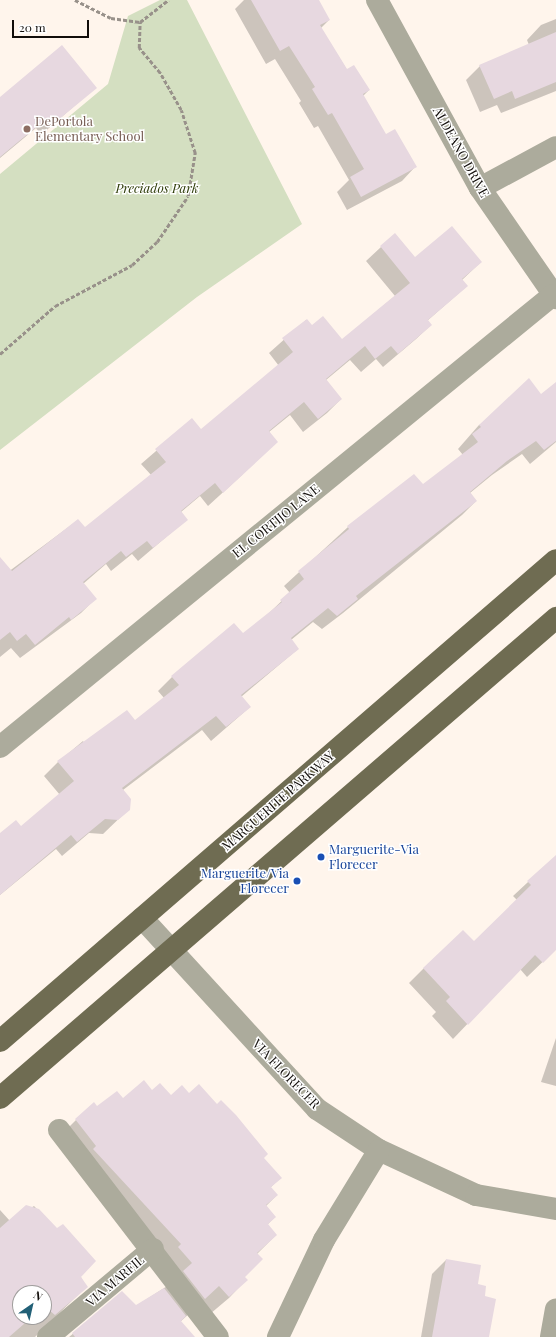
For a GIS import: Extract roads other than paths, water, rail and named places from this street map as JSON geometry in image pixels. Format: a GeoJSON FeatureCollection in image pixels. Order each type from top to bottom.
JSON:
{"type":"FeatureCollection","features":[{"type":"Feature","properties":{"kind":"main road","name":"MARGUERITE PARKWAY"},"geometry":{"type":"LineString","coordinates":[[0,1041],[556,560]]}},
{"type":"Feature","properties":{"kind":"main road"},"geometry":{"type":"LineString","coordinates":[[0,1098],[556,618]]}},
{"type":"Feature","properties":{"kind":"street","name":"ALDEANO DRIVE"},"geometry":{"type":"LineString","coordinates":[[377,0],[480,188],[554,296]]}},
{"type":"Feature","properties":{"kind":"street"},"geometry":{"type":"LineString","coordinates":[[480,188],[556,147]]}},
{"type":"Feature","properties":{"kind":"street","name":"EL CORTIJO LANE"},"geometry":{"type":"LineString","coordinates":[[0,747],[554,296]]}},
{"type":"Feature","properties":{"kind":"street","name":"VIA FLORECER"},"geometry":{"type":"LineString","coordinates":[[142,918],[317,1109],[379,1150],[476,1195],[556,1209]]}},
{"type":"Feature","properties":{"kind":"street"},"geometry":{"type":"LineString","coordinates":[[59,1130],[153,1250]]}},
{"type":"Feature","properties":{"kind":"street"},"geometry":{"type":"LineString","coordinates":[[278,1337],[324,1240],[379,1150]]}},
{"type":"Feature","properties":{"kind":"street","name":"VIA MARFIL"},"geometry":{"type":"LineString","coordinates":[[48,1337],[153,1250],[218,1337]]}},
{"type":"Feature","properties":{"kind":"street"},"geometry":{"type":"LineString","coordinates":[[551,1337],[556,1309]]}},
{"type":"Feature","properties":{"kind":"place","name":"DePortola Elementary School"},"geometry":{"type":"Point","coordinates":[27,129]}},
{"type":"Feature","properties":{"kind":"place","name":"Marguerite-Via Florecer"},"geometry":{"type":"Point","coordinates":[321,857]}},
{"type":"Feature","properties":{"kind":"place","name":"Marguerite/Via Florecer"},"geometry":{"type":"Point","coordinates":[297,881]}},
{"type":"Feature","properties":{"kind":"park label","name":"Preciados Park"},"geometry":{"type":"Point","coordinates":[157,188]}}]}
